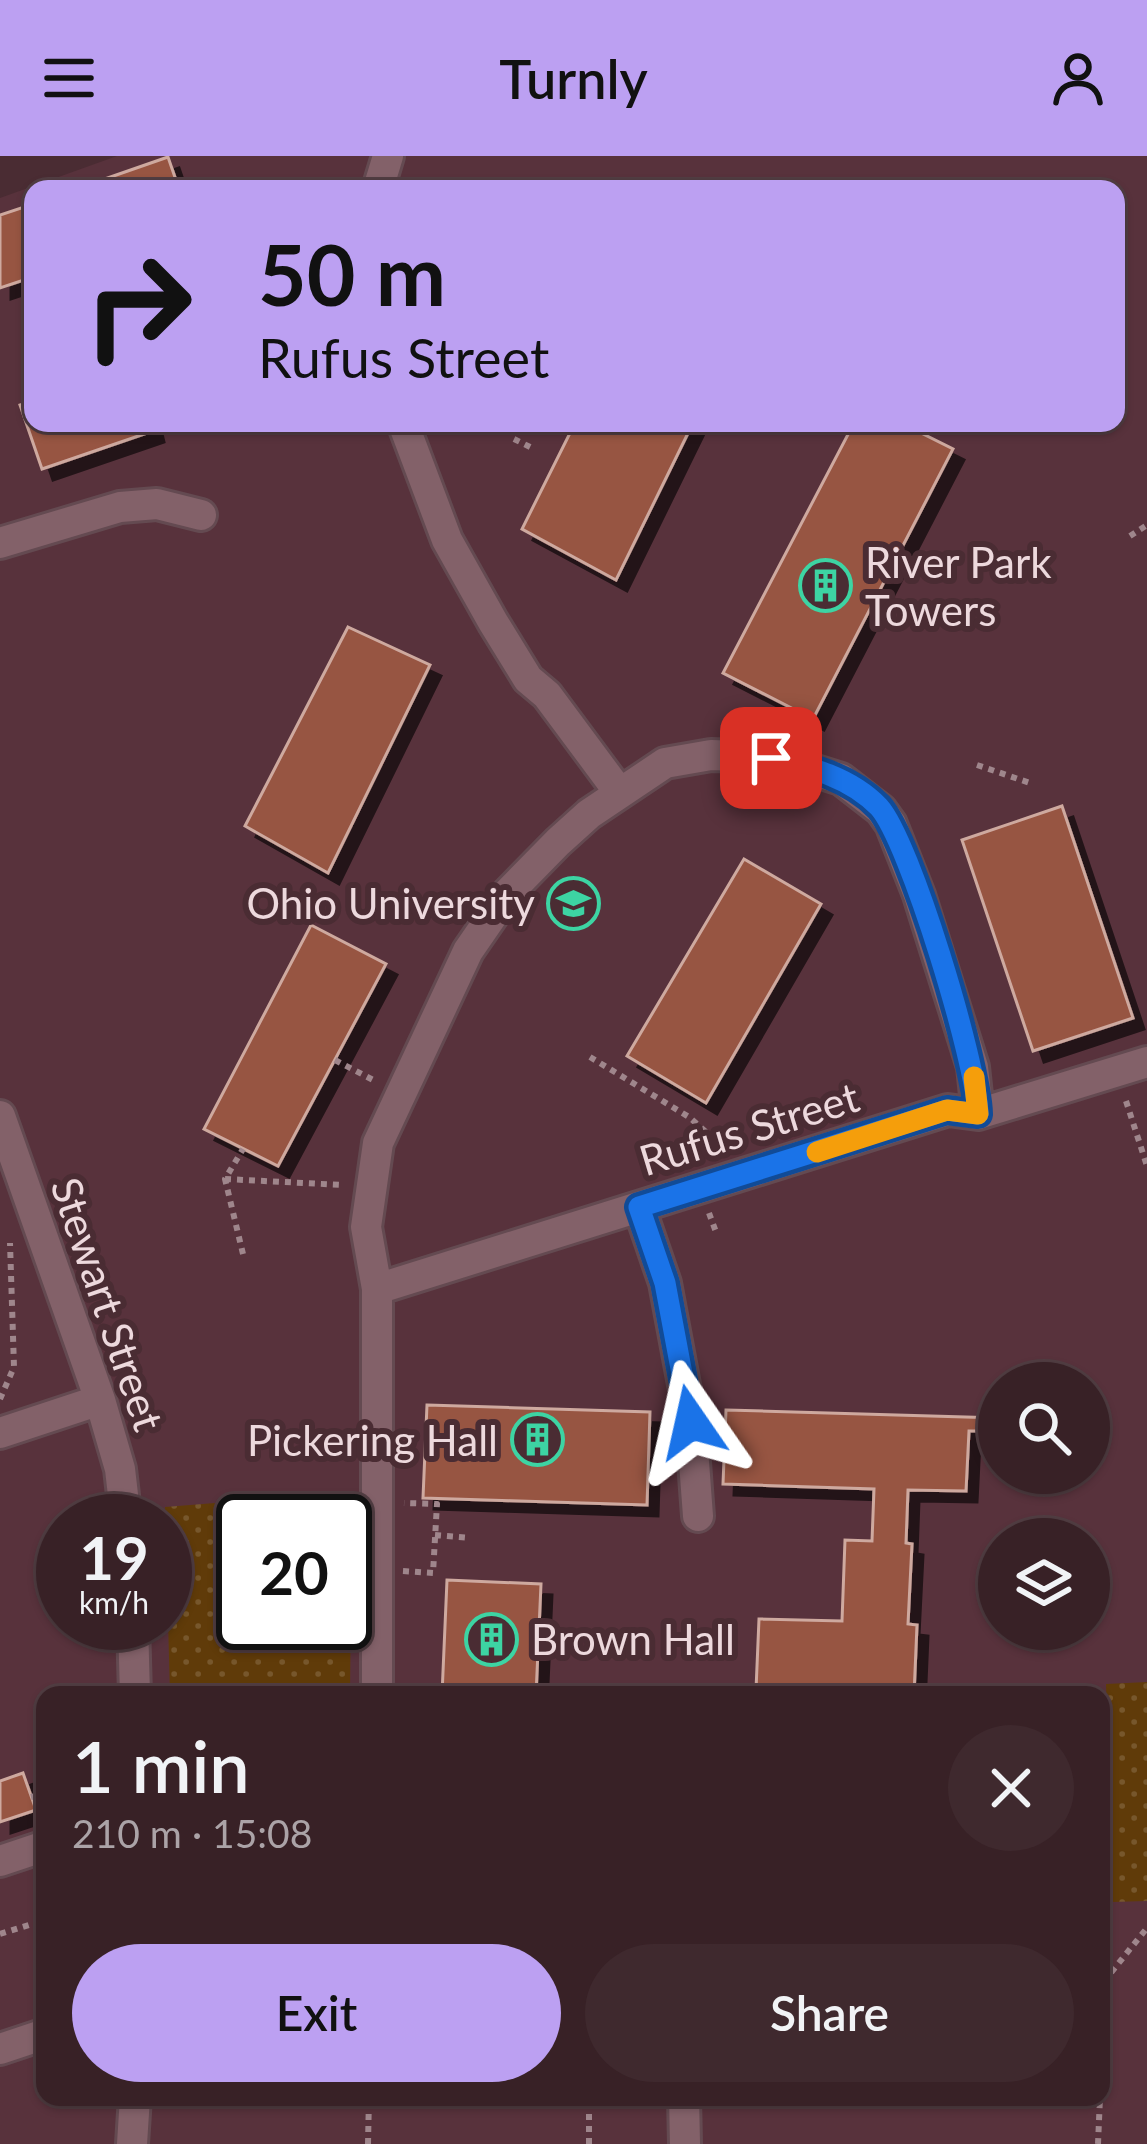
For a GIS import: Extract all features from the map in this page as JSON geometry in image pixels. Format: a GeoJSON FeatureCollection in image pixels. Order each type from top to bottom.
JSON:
{"type":"FeatureCollection","features":[{"type":"Feature","properties":{"kind":"street"},"geometry":{"type":"LineString","coordinates":[[406,432],[447,540],[493,622],[528,679],[547,695],[619,792]]}},
{"type":"Feature","properties":{"kind":"street"},"geometry":{"type":"LineString","coordinates":[[0,543],[120,507],[157,504],[201,515]]}},
{"type":"Feature","properties":{"kind":"street"},"geometry":{"type":"LineString","coordinates":[[376,1686],[377,1288],[366,1227],[374,1159],[383,1126],[448,988],[492,912],[558,842],[619,792],[664,763],[711,754],[771,758],[841,779],[868,797],[891,824],[907,860],[973,1067],[978,1114]]}},
{"type":"Feature","properties":{"kind":"street","name":"Rufus Street"},"geometry":{"type":"LineString","coordinates":[[377,1288],[947,1110],[978,1114],[1147,1062]]}},
{"type":"Feature","properties":{"kind":"street","name":"Stewart Street"},"geometry":{"type":"LineString","coordinates":[[0,1116],[100,1400],[123,1494]]}},
{"type":"Feature","properties":{"kind":"street"},"geometry":{"type":"LineString","coordinates":[[639,1207],[665,1283],[691,1422],[698,1516]]}},
{"type":"Feature","properties":{"kind":"street"},"geometry":{"type":"LineString","coordinates":[[0,1433],[100,1400]]}},
{"type":"Feature","properties":{"kind":"street"},"geometry":{"type":"LineString","coordinates":[[134,1650],[135,1686]]}},
{"type":"Feature","properties":{"kind":"street"},"geometry":{"type":"LineString","coordinates":[[0,1861],[36,1849]]}},
{"type":"Feature","properties":{"kind":"street"},"geometry":{"type":"LineString","coordinates":[[0,2049],[36,2037]]}},
{"type":"Feature","properties":{"kind":"street"},"geometry":{"type":"LineString","coordinates":[[132,2144],[134,2106]]}},
{"type":"Feature","properties":{"kind":"street"},"geometry":{"type":"LineString","coordinates":[[684,2106],[685,2144]]}},
{"type":"Feature","properties":{"kind":"path"},"geometry":{"type":"LineString","coordinates":[[514,439],[532,448]]}},
{"type":"Feature","properties":{"kind":"path"},"geometry":{"type":"LineString","coordinates":[[1130,536],[1147,525]]}},
{"type":"Feature","properties":{"kind":"path"},"geometry":{"type":"LineString","coordinates":[[977,765],[1033,784]]}},
{"type":"Feature","properties":{"kind":"path"},"geometry":{"type":"LineString","coordinates":[[590,1057],[689,1117],[722,1144],[728,1156]]}},
{"type":"Feature","properties":{"kind":"path"},"geometry":{"type":"LineString","coordinates":[[335,1060],[378,1083]]}},
{"type":"Feature","properties":{"kind":"path"},"geometry":{"type":"LineString","coordinates":[[1124,1094],[1147,1166]]}},
{"type":"Feature","properties":{"kind":"path"},"geometry":{"type":"LineString","coordinates":[[243,1149],[225,1179],[243,1254]]}},
{"type":"Feature","properties":{"kind":"path"},"geometry":{"type":"LineString","coordinates":[[225,1179],[346,1186]]}},
{"type":"Feature","properties":{"kind":"path"},"geometry":{"type":"LineString","coordinates":[[708,1209],[716,1232]]}},
{"type":"Feature","properties":{"kind":"path"},"geometry":{"type":"LineString","coordinates":[[0,1400],[14,1367],[9,1236]]}},
{"type":"Feature","properties":{"kind":"path"},"geometry":{"type":"LineString","coordinates":[[400,1570],[433,1574],[436,1504],[401,1503]]}},
{"type":"Feature","properties":{"kind":"path"},"geometry":{"type":"LineString","coordinates":[[435,1534],[470,1538]]}},
{"type":"Feature","properties":{"kind":"path"},"geometry":{"type":"LineString","coordinates":[[31,1797],[36,1796]]}},
{"type":"Feature","properties":{"kind":"path"},"geometry":{"type":"LineString","coordinates":[[0,1934],[36,1923]]}},
{"type":"Feature","properties":{"kind":"path"},"geometry":{"type":"LineString","coordinates":[[1110,1974],[1147,1928]]}},
{"type":"Feature","properties":{"kind":"path"},"geometry":{"type":"LineString","coordinates":[[368,2144],[369,2106]]}},
{"type":"Feature","properties":{"kind":"path"},"geometry":{"type":"LineString","coordinates":[[590,2106],[590,2144]]}},
{"type":"Feature","properties":{"kind":"path"},"geometry":{"type":"LineString","coordinates":[[1098,2144],[1100,2106]]}},
{"type":"Feature","properties":{"kind":"shaded area","name":"Ohio University"},"geometry":{"type":"Polygon","coordinates":[[[117,156],[1147,156],[1147,2144],[0,2144],[0,198],[24,189],[24,432],[1125,432],[1125,180],[50,180],[117,156]]]}},
{"type":"Feature","properties":{"kind":"shaded area"},"geometry":{"type":"Polygon","coordinates":[[[216,1503],[216,1650],[350,1650],[350,1686],[170,1686],[169,1650],[192,1650],[192,1505],[216,1503]]]}},
{"type":"Feature","properties":{"kind":"shaded area"},"geometry":{"type":"Polygon","coordinates":[[[1147,1682],[1147,1901],[1112,1902],[1110,1686],[1106,1684],[1147,1682]]]}},
{"type":"Feature","properties":{"kind":"building"},"geometry":{"type":"Polygon","coordinates":[[[168,157],[176,180],[102,180],[168,157]]]}},
{"type":"Feature","properties":{"kind":"building"},"geometry":{"type":"Polygon","coordinates":[[[24,207],[24,280],[0,288],[0,215],[24,207]]]}},
{"type":"Feature","properties":{"kind":"building"},"geometry":{"type":"Polygon","coordinates":[[[29,432],[150,432],[42,469],[29,432]]]}},
{"type":"Feature","properties":{"kind":"building"},"geometry":{"type":"Polygon","coordinates":[[[570,432],[689,432],[616,580],[522,529],[570,432]]]}},
{"type":"Feature","properties":{"kind":"building","name":"River Park Towers"},"geometry":{"type":"Polygon","coordinates":[[[849,432],[919,432],[953,449],[813,719],[723,673],[849,432]]]}},
{"type":"Feature","properties":{"kind":"building"},"geometry":{"type":"Polygon","coordinates":[[[348,627],[430,665],[328,873],[245,826],[348,627]]]}},
{"type":"Feature","properties":{"kind":"building"},"geometry":{"type":"Polygon","coordinates":[[[1062,806],[1133,1018],[1033,1051],[962,840],[1062,806]]]}},
{"type":"Feature","properties":{"kind":"building"},"geometry":{"type":"Polygon","coordinates":[[[744,859],[821,904],[706,1103],[627,1056],[744,859]]]}},
{"type":"Feature","properties":{"kind":"building"},"geometry":{"type":"Polygon","coordinates":[[[311,925],[386,964],[278,1166],[204,1129],[311,925]]]}},
{"type":"Feature","properties":{"kind":"building","name":"Pickering Hall"},"geometry":{"type":"Polygon","coordinates":[[[427,1405],[650,1412],[647,1505],[423,1498],[427,1405]]]}},
{"type":"Feature","properties":{"kind":"building"},"geometry":{"type":"Polygon","coordinates":[[[726,1410],[978,1417],[978,1431],[969,1431],[966,1491],[908,1490],[906,1543],[912,1544],[908,1624],[917,1625],[914,1686],[756,1686],[759,1619],[842,1621],[845,1540],[872,1541],[874,1489],[723,1484],[726,1410]]]}},
{"type":"Feature","properties":{"kind":"building","name":"Brown Hall"},"geometry":{"type":"Polygon","coordinates":[[[447,1580],[541,1584],[536,1686],[442,1686],[447,1580]]]}},
{"type":"Feature","properties":{"kind":"building"},"geometry":{"type":"Polygon","coordinates":[[[23,1773],[36,1810],[0,1822],[0,1781],[23,1773]]]}},
{"type":"Feature","properties":{"kind":"slow traffic"},"geometry":{"type":"LineString","coordinates":[[817,1152],[947,1110],[978,1114],[974,1077]]}},
{"type":"Feature","properties":{"kind":"place","name":"River Park Towers"},"geometry":{"type":"Point","coordinates":[826,586]}},
{"type":"Feature","properties":{"kind":"place","name":"Ohio University"},"geometry":{"type":"Point","coordinates":[574,903]}},
{"type":"Feature","properties":{"kind":"place","name":"Pickering Hall"},"geometry":{"type":"Point","coordinates":[537,1440]}},
{"type":"Feature","properties":{"kind":"place","name":"Brown Hall"},"geometry":{"type":"Point","coordinates":[492,1639]}},
{"type":"Feature","properties":{"kind":"route"},"geometry":{"type":"LineString","coordinates":[[691,1422],[665,1283],[639,1207],[947,1110],[978,1114],[973,1067],[919,895],[891,824],[868,797],[841,779],[771,758]]}}]}
